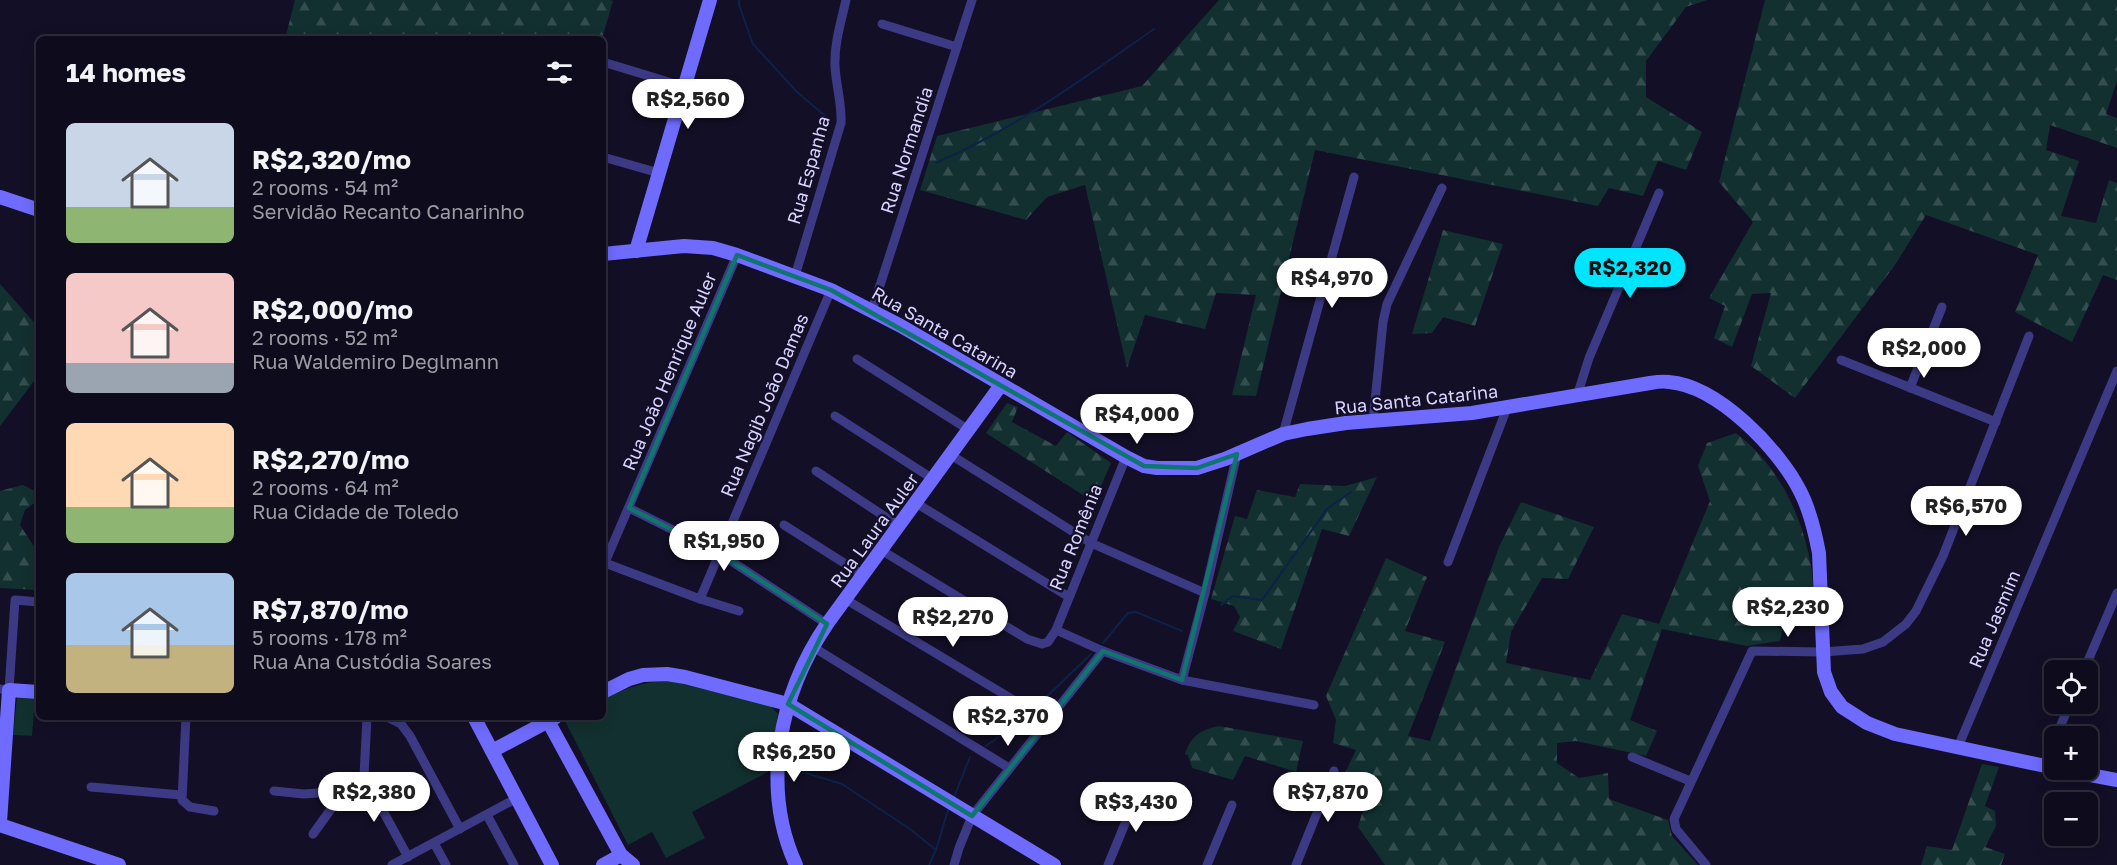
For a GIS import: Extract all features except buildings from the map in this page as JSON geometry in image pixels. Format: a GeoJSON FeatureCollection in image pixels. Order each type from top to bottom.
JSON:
{"type":"FeatureCollection","features":[{"type":"Feature","properties":{"kind":"street"},"geometry":{"type":"LineString","coordinates":[[636,251],[710,0]]}},
{"type":"Feature","properties":{"kind":"street","name":"Rua Espanha"},"geometry":{"type":"LineString","coordinates":[[795,276],[840,123],[841,102],[835,65],[838,31],[846,0]]}},
{"type":"Feature","properties":{"kind":"street","name":"Rua Normandia"},"geometry":{"type":"LineString","coordinates":[[872,310],[972,0]]}},
{"type":"Feature","properties":{"kind":"street"},"geometry":{"type":"LineString","coordinates":[[882,24],[957,47]]}},
{"type":"Feature","properties":{"kind":"street"},"geometry":{"type":"LineString","coordinates":[[606,63],[685,87]]}},
{"type":"Feature","properties":{"kind":"street"},"geometry":{"type":"LineString","coordinates":[[606,158],[659,173]]}},
{"type":"Feature","properties":{"kind":"street"},"geometry":{"type":"LineString","coordinates":[[1283,434],[1354,177]]}},
{"type":"Feature","properties":{"kind":"street"},"geometry":{"type":"LineString","coordinates":[[1373,421],[1383,321],[1387,304],[1442,188]]}},
{"type":"Feature","properties":{"kind":"street"},"geometry":{"type":"LineString","coordinates":[[1576,396],[1589,358],[1659,193]]}},
{"type":"Feature","properties":{"kind":"street"},"geometry":{"type":"LineString","coordinates":[[0,197],[36,209]]}},
{"type":"Feature","properties":{"kind":"street","name":"Rua Santa Catarina"},"geometry":{"type":"LineString","coordinates":[[606,254],[698,246],[713,248],[831,290],[872,310],[1125,457],[1144,466],[1156,468],[1186,470],[1210,465],[1283,434],[1326,426],[1450,416],[1650,382],[1668,381],[1683,385],[1716,401],[1765,441],[1784,464],[1801,493],[1816,537],[1821,568],[1824,672],[1831,692],[1842,707],[1853,716],[1895,734],[2044,765]]}},
{"type":"Feature","properties":{"kind":"street","name":"Rua João Henrique Auler"},"geometry":{"type":"LineString","coordinates":[[606,560],[737,255]]}},
{"type":"Feature","properties":{"kind":"street","name":"Rua Nagib João Damas"},"geometry":{"type":"LineString","coordinates":[[700,599],[831,290]]}},
{"type":"Feature","properties":{"kind":"street"},"geometry":{"type":"LineString","coordinates":[[1910,388],[1942,307]]}},
{"type":"Feature","properties":{"kind":"street"},"geometry":{"type":"LineString","coordinates":[[1706,865],[1674,825],[1676,811],[1752,651],[1863,649],[1897,633],[1917,611],[1943,556],[2029,336]]}},
{"type":"Feature","properties":{"kind":"street"},"geometry":{"type":"LineString","coordinates":[[857,359],[969,430]]}},
{"type":"Feature","properties":{"kind":"street"},"geometry":{"type":"LineString","coordinates":[[1841,360],[1996,422]]}},
{"type":"Feature","properties":{"kind":"street","name":"Rua Jasmim"},"geometry":{"type":"LineString","coordinates":[[1958,747],[2117,371]]}},
{"type":"Feature","properties":{"kind":"street","name":"Rua Laura Auler"},"geometry":{"type":"LineString","coordinates":[[795,864],[784,827],[778,775],[782,731],[796,681],[827,624],[1001,385]]}},
{"type":"Feature","properties":{"kind":"street"},"geometry":{"type":"LineString","coordinates":[[1448,562],[1507,408]]}},
{"type":"Feature","properties":{"kind":"street"},"geometry":{"type":"LineString","coordinates":[[835,416],[933,479]]}},
{"type":"Feature","properties":{"kind":"street"},"geometry":{"type":"LineString","coordinates":[[1182,680],[1237,454]]}},
{"type":"Feature","properties":{"kind":"street"},"geometry":{"type":"LineString","coordinates":[[951,455],[1091,543],[1205,593]]}},
{"type":"Feature","properties":{"kind":"street","name":"Rua Romênia"},"geometry":{"type":"LineString","coordinates":[[1056,630],[1125,457]]}},
{"type":"Feature","properties":{"kind":"street"},"geometry":{"type":"LineString","coordinates":[[816,471],[899,526]]}},
{"type":"Feature","properties":{"kind":"street"},"geometry":{"type":"LineString","coordinates":[[916,503],[1069,597]]}},
{"type":"Feature","properties":{"kind":"street"},"geometry":{"type":"LineString","coordinates":[[628,508],[719,553],[827,624]]}},
{"type":"Feature","properties":{"kind":"street"},"geometry":{"type":"LineString","coordinates":[[784,525],[863,574]]}},
{"type":"Feature","properties":{"kind":"street"},"geometry":{"type":"LineString","coordinates":[[882,550],[1028,639],[1042,644],[1048,642],[1056,630],[1103,651],[1182,680],[1314,705]]}},
{"type":"Feature","properties":{"kind":"street"},"geometry":{"type":"LineString","coordinates":[[606,566],[740,611]]}},
{"type":"Feature","properties":{"kind":"street"},"geometry":{"type":"LineString","coordinates":[[2088,660],[2117,593]]}},
{"type":"Feature","properties":{"kind":"street"},"geometry":{"type":"LineString","coordinates":[[845,599],[1047,720]]}},
{"type":"Feature","properties":{"kind":"street"},"geometry":{"type":"LineString","coordinates":[[36,602],[15,600],[5,690],[0,823],[119,865]]}},
{"type":"Feature","properties":{"kind":"street"},"geometry":{"type":"LineString","coordinates":[[813,646],[1009,768]]}},
{"type":"Feature","properties":{"kind":"street"},"geometry":{"type":"LineString","coordinates":[[954,865],[958,848],[972,816],[1103,651]]}},
{"type":"Feature","properties":{"kind":"street"},"geometry":{"type":"LineString","coordinates":[[606,690],[643,675],[667,674],[788,704],[1053,865]]}},
{"type":"Feature","properties":{"kind":"street"},"geometry":{"type":"LineString","coordinates":[[5,690],[36,692]]}},
{"type":"Feature","properties":{"kind":"street"},"geometry":{"type":"LineString","coordinates":[[186,720],[181,795],[185,804],[190,807],[214,811]]}},
{"type":"Feature","properties":{"kind":"street"},"geometry":{"type":"LineString","coordinates":[[367,720],[364,776],[408,856]]}},
{"type":"Feature","properties":{"kind":"street"},"geometry":{"type":"LineString","coordinates":[[393,720],[401,724],[410,736],[460,829]]}},
{"type":"Feature","properties":{"kind":"street"},"geometry":{"type":"LineString","coordinates":[[476,720],[552,865]]}},
{"type":"Feature","properties":{"kind":"street"},"geometry":{"type":"LineString","coordinates":[[492,751],[546,720]]}},
{"type":"Feature","properties":{"kind":"street"},"geometry":{"type":"LineString","coordinates":[[551,720],[621,855],[633,865]]}},
{"type":"Feature","properties":{"kind":"street"},"geometry":{"type":"LineString","coordinates":[[1632,757],[1690,781]]}},
{"type":"Feature","properties":{"kind":"street"},"geometry":{"type":"LineString","coordinates":[[1296,865],[1334,771]]}},
{"type":"Feature","properties":{"kind":"street"},"geometry":{"type":"LineString","coordinates":[[313,834],[344,791],[364,776]]}},
{"type":"Feature","properties":{"kind":"street"},"geometry":{"type":"LineString","coordinates":[[2098,776],[2117,780]]}},
{"type":"Feature","properties":{"kind":"street"},"geometry":{"type":"LineString","coordinates":[[91,788],[181,795]]}},
{"type":"Feature","properties":{"kind":"street"},"geometry":{"type":"LineString","coordinates":[[274,791],[304,794],[344,791]]}},
{"type":"Feature","properties":{"kind":"street"},"geometry":{"type":"LineString","coordinates":[[1108,865],[1138,792]]}},
{"type":"Feature","properties":{"kind":"street"},"geometry":{"type":"LineString","coordinates":[[392,865],[517,798]]}},
{"type":"Feature","properties":{"kind":"street"},"geometry":{"type":"LineString","coordinates":[[1207,865],[1232,805]]}},
{"type":"Feature","properties":{"kind":"street"},"geometry":{"type":"LineString","coordinates":[[487,815],[514,865]]}},
{"type":"Feature","properties":{"kind":"street"},"geometry":{"type":"LineString","coordinates":[[434,843],[446,865]]}},
{"type":"Feature","properties":{"kind":"street"},"geometry":{"type":"LineString","coordinates":[[603,865],[621,855]]}},
{"type":"Feature","properties":{"kind":"highlighted area"},"geometry":{"type":"Polygon","coordinates":[[[737,255],[831,290],[1144,466],[1197,468],[1237,454],[1182,680],[1103,651],[972,816],[788,704],[827,624],[719,553],[629,508],[737,255]]]}},
{"type":"Feature","properties":{"kind":"green space"},"geometry":{"type":"Polygon","coordinates":[[[295,0],[613,1],[603,36],[286,36],[295,0]]]}},
{"type":"Feature","properties":{"kind":"green space"},"geometry":{"type":"Polygon","coordinates":[[[1219,0],[1707,0],[1686,7],[1646,61],[1646,97],[1702,132],[1686,170],[1658,161],[1643,196],[1609,188],[1598,206],[1315,150],[1256,396],[1232,395],[1256,295],[1216,293],[1205,329],[1145,315],[1127,368],[1085,185],[1047,197],[1026,220],[920,190],[937,136],[1142,86],[1219,0]]]}},
{"type":"Feature","properties":{"kind":"green space"},"geometry":{"type":"Polygon","coordinates":[[[1765,0],[2117,0],[2117,81],[2106,114],[2117,118],[2117,148],[2050,125],[2046,150],[2079,161],[2061,216],[2096,223],[2109,180],[2117,183],[2117,280],[2103,275],[2072,342],[2015,312],[2038,255],[1926,215],[1895,265],[1795,398],[1751,366],[1771,293],[1752,294],[1732,347],[1714,338],[1725,306],[1709,298],[1753,222],[1719,182],[1765,0]]]}},
{"type":"Feature","properties":{"kind":"green space"},"geometry":{"type":"Polygon","coordinates":[[[1443,230],[1503,244],[1475,326],[1443,317],[1432,333],[1412,334],[1443,230]]]}},
{"type":"Feature","properties":{"kind":"green space"},"geometry":{"type":"Polygon","coordinates":[[[0,284],[36,325],[36,379],[0,426],[0,284]]]}},
{"type":"Feature","properties":{"kind":"green space"},"geometry":{"type":"Polygon","coordinates":[[[1007,403],[1018,407],[1012,422],[1056,446],[1067,432],[1111,463],[1094,502],[986,433],[1007,403]]]}},
{"type":"Feature","properties":{"kind":"green space"},"geometry":{"type":"Polygon","coordinates":[[[1736,433],[1769,466],[1793,508],[1808,553],[1814,600],[1786,612],[1780,641],[1747,646],[1662,629],[1630,720],[1657,731],[1646,756],[1576,741],[1557,743],[1557,763],[1579,778],[1608,773],[1609,799],[1668,820],[1672,836],[1698,865],[1385,865],[1358,827],[1366,800],[1343,777],[1356,750],[1333,743],[1336,720],[1326,696],[1386,558],[1427,577],[1405,631],[1445,642],[1408,736],[1430,741],[1499,547],[1521,502],[1594,527],[1568,579],[1542,578],[1511,632],[1506,663],[1590,680],[1622,614],[1659,624],[1710,501],[1698,466],[1707,443],[1736,433]]]}},
{"type":"Feature","properties":{"kind":"green space"},"geometry":{"type":"Polygon","coordinates":[[[1377,477],[1349,536],[1322,529],[1281,649],[1233,631],[1240,617],[1234,606],[1211,599],[1235,516],[1247,519],[1257,490],[1295,497],[1300,484],[1345,486],[1377,477]]]}},
{"type":"Feature","properties":{"kind":"green space"},"geometry":{"type":"Polygon","coordinates":[[[23,485],[35,491],[36,502],[25,510],[20,525],[36,548],[36,590],[0,588],[0,491],[23,485]]]}},
{"type":"Feature","properties":{"kind":"green space"},"geometry":{"type":"Polygon","coordinates":[[[667,680],[771,706],[778,714],[768,772],[692,812],[705,838],[666,858],[652,832],[628,845],[565,720],[606,720],[606,698],[650,682],[667,680]]]}},
{"type":"Feature","properties":{"kind":"green space"},"geometry":{"type":"Polygon","coordinates":[[[17,697],[35,698],[32,736],[13,735],[17,697]]]}},
{"type":"Feature","properties":{"kind":"green space"},"geometry":{"type":"Polygon","coordinates":[[[1219,726],[1303,741],[1296,772],[1245,756],[1233,780],[1192,768],[1188,755],[1185,754],[1193,738],[1201,732],[1219,726]]]}},
{"type":"Feature","properties":{"kind":"green space"},"geometry":{"type":"Polygon","coordinates":[[[1982,764],[1999,767],[1985,806],[1995,811],[1996,826],[1985,847],[2005,854],[2001,865],[1921,865],[1927,846],[1952,850],[1982,764]]]}},
{"type":"Feature","properties":{"kind":"waterway"},"geometry":{"type":"LineString","coordinates":[[739,0],[753,44],[797,92],[831,121]]}},
{"type":"Feature","properties":{"kind":"waterway"},"geometry":{"type":"LineString","coordinates":[[936,163],[1021,119],[1154,29]]}},
{"type":"Feature","properties":{"kind":"waterway"},"geometry":{"type":"LineString","coordinates":[[1221,605],[1233,596],[1262,600],[1327,509],[1351,492]]}},
{"type":"Feature","properties":{"kind":"waterway"},"geometry":{"type":"LineString","coordinates":[[1103,643],[1128,613],[1136,612],[1182,631]]}},
{"type":"Feature","properties":{"kind":"waterway"},"geometry":{"type":"LineString","coordinates":[[1037,706],[1091,654]]}},
{"type":"Feature","properties":{"kind":"waterway"},"geometry":{"type":"LineString","coordinates":[[986,746],[1028,715]]}},
{"type":"Feature","properties":{"kind":"waterway"},"geometry":{"type":"LineString","coordinates":[[954,797],[970,757]]}},
{"type":"Feature","properties":{"kind":"waterway"},"geometry":{"type":"LineString","coordinates":[[789,768],[842,784],[910,829],[936,850]]}},
{"type":"Feature","properties":{"kind":"waterway"},"geometry":{"type":"LineString","coordinates":[[929,865],[948,810]]}}]}
